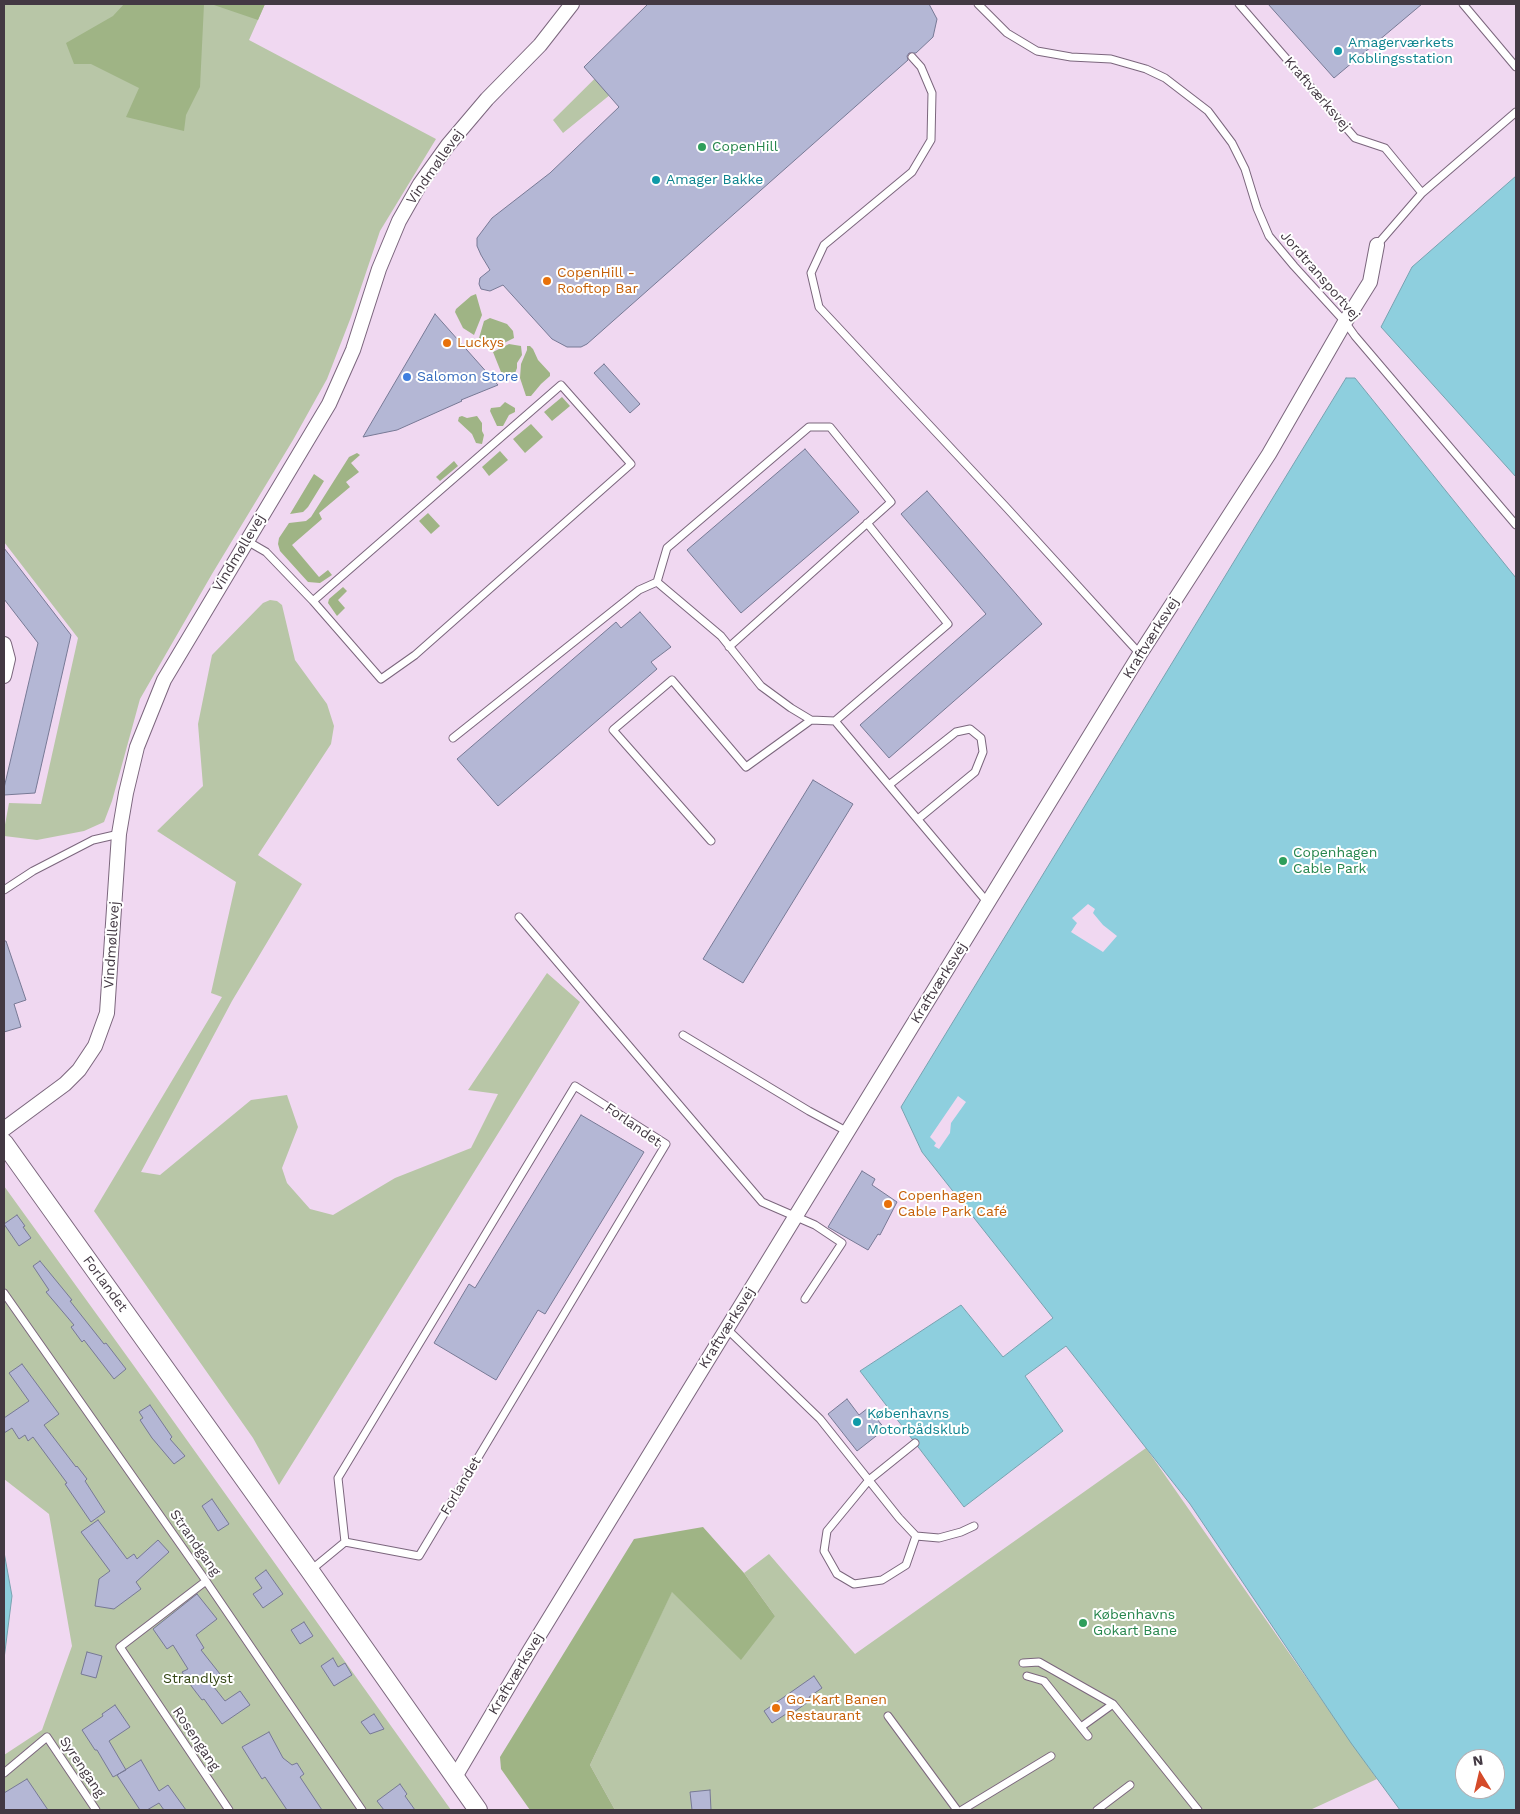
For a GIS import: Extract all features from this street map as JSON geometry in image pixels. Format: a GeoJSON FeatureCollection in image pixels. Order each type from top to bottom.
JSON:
{"type":"FeatureCollection","features":[{"type":"Feature","properties":{"kind":"street","name":"Vindmøllevej"},"geometry":{"type":"LineString","coordinates":[[4,1129],[65,1084],[78,1070],[95,1046],[108,1013],[119,834],[126,792],[137,748],[164,680],[329,404],[352,350],[379,270],[396,228],[420,184],[448,145],[487,99],[540,45],[572,4]]}},
{"type":"Feature","properties":{"kind":"street","name":"Kraftværksvej"},"geometry":{"type":"LineString","coordinates":[[455,1777],[530,1650],[1140,654],[1269,454],[1370,282],[1377,245]]}},
{"type":"Feature","properties":{"kind":"street"},"geometry":{"type":"LineString","coordinates":[[4,644],[8,659],[4,676]]}},
{"type":"Feature","properties":{"kind":"street","name":"Forlandet"},"geometry":{"type":"LineString","coordinates":[[4,1143],[310,1571],[478,1810]]}},
{"type":"Feature","properties":{"kind":"lane","name":"Jordtransportvej"},"geometry":{"type":"LineString","coordinates":[[978,4],[1007,33],[1037,50],[1071,57],[1110,60],[1146,69],[1165,78],[1208,110],[1232,143],[1245,169],[1257,208],[1269,236],[1345,322],[1516,525]]}},
{"type":"Feature","properties":{"kind":"lane","name":"Kraftværksvej"},"geometry":{"type":"LineString","coordinates":[[1239,4],[1355,138],[1385,148],[1422,194]]}},
{"type":"Feature","properties":{"kind":"lane"},"geometry":{"type":"LineString","coordinates":[[1463,4],[1516,67]]}},
{"type":"Feature","properties":{"kind":"lane"},"geometry":{"type":"LineString","coordinates":[[912,57],[921,67],[932,93],[931,140],[912,172],[824,245],[811,273],[819,307],[1006,506],[1140,654]]}},
{"type":"Feature","properties":{"kind":"lane","name":"Kraftværksvej"},"geometry":{"type":"LineString","coordinates":[[1377,245],[1422,194],[1516,112]]}},
{"type":"Feature","properties":{"kind":"lane"},"geometry":{"type":"LineString","coordinates":[[246,540],[266,552],[313,601],[381,679],[415,655],[631,464],[561,385],[313,601]]}},
{"type":"Feature","properties":{"kind":"lane"},"geometry":{"type":"LineString","coordinates":[[453,738],[639,590],[657,582],[667,548],[809,426],[830,427],[891,502],[729,647]]}},
{"type":"Feature","properties":{"kind":"lane"},"geometry":{"type":"LineString","coordinates":[[657,582],[720,636],[761,686],[811,720],[835,721],[948,624],[867,523]]}},
{"type":"Feature","properties":{"kind":"lane"},"geometry":{"type":"LineString","coordinates":[[711,841],[613,730],[672,680],[746,767],[811,720]]}},
{"type":"Feature","properties":{"kind":"lane"},"geometry":{"type":"LineString","coordinates":[[835,721],[988,903]]}},
{"type":"Feature","properties":{"kind":"lane"},"geometry":{"type":"LineString","coordinates":[[889,784],[956,732],[970,729],[981,738],[983,752],[975,772],[918,819]]}},
{"type":"Feature","properties":{"kind":"lane"},"geometry":{"type":"LineString","coordinates":[[4,890],[34,871],[93,840],[119,834]]}},
{"type":"Feature","properties":{"kind":"lane"},"geometry":{"type":"LineString","coordinates":[[520,918],[762,1202],[815,1225],[842,1243],[805,1299]]}},
{"type":"Feature","properties":{"kind":"lane"},"geometry":{"type":"LineString","coordinates":[[683,1035],[808,1111],[848,1132]]}},
{"type":"Feature","properties":{"kind":"lane","name":"Forlandet"},"geometry":{"type":"LineString","coordinates":[[575,1086],[666,1144],[419,1556],[345,1542],[338,1478],[575,1086]]}},
{"type":"Feature","properties":{"kind":"lane","name":"Strandgang"},"geometry":{"type":"LineString","coordinates":[[4,1293],[206,1581],[362,1810]]}},
{"type":"Feature","properties":{"kind":"lane"},"geometry":{"type":"LineString","coordinates":[[727,1328],[820,1419],[899,1518],[916,1536],[939,1538],[974,1526]]}},
{"type":"Feature","properties":{"kind":"lane"},"geometry":{"type":"LineString","coordinates":[[915,1443],[869,1480],[827,1531],[824,1551],[837,1574],[854,1584],[882,1580],[906,1565],[916,1536]]}},
{"type":"Feature","properties":{"kind":"lane"},"geometry":{"type":"LineString","coordinates":[[310,1571],[345,1542]]}},
{"type":"Feature","properties":{"kind":"lane","name":"Rosengang"},"geometry":{"type":"LineString","coordinates":[[206,1581],[120,1647],[229,1810]]}},
{"type":"Feature","properties":{"kind":"lane"},"geometry":{"type":"LineString","coordinates":[[1023,1663],[1039,1662],[1113,1704],[1198,1810]]}},
{"type":"Feature","properties":{"kind":"lane"},"geometry":{"type":"LineString","coordinates":[[1027,1676],[1044,1681],[1088,1736]]}},
{"type":"Feature","properties":{"kind":"lane"},"geometry":{"type":"LineString","coordinates":[[1080,1727],[1113,1704]]}},
{"type":"Feature","properties":{"kind":"lane"},"geometry":{"type":"LineString","coordinates":[[888,1716],[957,1810]]}},
{"type":"Feature","properties":{"kind":"lane","name":"Syrengang"},"geometry":{"type":"LineString","coordinates":[[4,1774],[47,1737],[96,1810]]}},
{"type":"Feature","properties":{"kind":"lane"},"geometry":{"type":"LineString","coordinates":[[962,1810],[1051,1756]]}},
{"type":"Feature","properties":{"kind":"lane"},"geometry":{"type":"LineString","coordinates":[[1096,1810],[1130,1785]]}},
{"type":"Feature","properties":{"kind":"green space"},"geometry":{"type":"Polygon","coordinates":[[[4,4],[265,4],[249,40],[436,139],[380,231],[351,317],[327,379],[140,699],[112,801],[104,822],[84,831],[37,840],[4,836],[9,803],[41,804],[78,638],[4,542],[4,4]]]}},
{"type":"Feature","properties":{"kind":"green space"},"geometry":{"type":"Polygon","coordinates":[[[124,4],[204,4],[200,87],[186,115],[184,131],[126,117],[139,88],[91,64],[74,64],[66,43],[113,16],[124,4]]]}},
{"type":"Feature","properties":{"kind":"green space"},"geometry":{"type":"Polygon","coordinates":[[[211,4],[265,4],[258,20],[211,4]]]}},
{"type":"Feature","properties":{"kind":"green space"},"geometry":{"type":"Polygon","coordinates":[[[670,4],[715,4],[679,28],[653,60],[563,133],[553,120],[670,4]]]}},
{"type":"Feature","properties":{"kind":"green space"},"geometry":{"type":"Polygon","coordinates":[[[476,294],[482,315],[474,335],[463,328],[455,312],[471,296],[476,294]]]}},
{"type":"Feature","properties":{"kind":"green space"},"geometry":{"type":"Polygon","coordinates":[[[490,318],[507,324],[513,331],[514,338],[492,349],[479,338],[484,321],[490,318]]]}},
{"type":"Feature","properties":{"kind":"green space"},"geometry":{"type":"Polygon","coordinates":[[[509,344],[521,346],[522,355],[517,363],[514,376],[501,372],[493,352],[509,344]]]}},
{"type":"Feature","properties":{"kind":"green space"},"geometry":{"type":"Polygon","coordinates":[[[527,346],[533,349],[538,360],[550,373],[550,376],[531,396],[526,396],[520,378],[521,364],[527,346]]]}},
{"type":"Feature","properties":{"kind":"green space"},"geometry":{"type":"Polygon","coordinates":[[[562,397],[570,406],[552,421],[544,412],[562,397]]]}},
{"type":"Feature","properties":{"kind":"green space"},"geometry":{"type":"Polygon","coordinates":[[[505,402],[515,408],[515,412],[509,415],[503,426],[497,426],[490,411],[491,408],[500,407],[505,402]]]}},
{"type":"Feature","properties":{"kind":"green space"},"geometry":{"type":"Polygon","coordinates":[[[477,416],[482,423],[484,435],[482,444],[476,443],[472,434],[458,421],[459,417],[467,418],[477,416]]]}},
{"type":"Feature","properties":{"kind":"green space"},"geometry":{"type":"Polygon","coordinates":[[[531,424],[543,437],[525,453],[513,439],[531,424]]]}},
{"type":"Feature","properties":{"kind":"green space"},"geometry":{"type":"Polygon","coordinates":[[[500,451],[508,460],[489,476],[482,467],[500,451]]]}},
{"type":"Feature","properties":{"kind":"green space"},"geometry":{"type":"Polygon","coordinates":[[[357,453],[360,455],[351,463],[359,472],[346,482],[350,487],[319,513],[322,519],[292,545],[319,577],[328,570],[332,575],[320,583],[308,582],[280,551],[279,538],[289,523],[306,521],[311,517],[349,457],[357,453]]]}},
{"type":"Feature","properties":{"kind":"green space"},"geometry":{"type":"Polygon","coordinates":[[[454,461],[458,466],[440,481],[436,477],[454,461]]]}},
{"type":"Feature","properties":{"kind":"green space"},"geometry":{"type":"Polygon","coordinates":[[[314,474],[324,481],[303,512],[290,514],[314,474]]]}},
{"type":"Feature","properties":{"kind":"green space"},"geometry":{"type":"Polygon","coordinates":[[[428,513],[440,526],[431,534],[419,521],[428,513]]]}},
{"type":"Feature","properties":{"kind":"green space"},"geometry":{"type":"Polygon","coordinates":[[[343,587],[347,591],[338,600],[345,608],[337,616],[328,603],[329,599],[343,587]]]}},
{"type":"Feature","properties":{"kind":"green space"},"geometry":{"type":"Polygon","coordinates":[[[270,600],[277,601],[282,605],[295,660],[327,704],[334,726],[331,744],[258,855],[302,884],[232,1001],[141,1172],[160,1175],[251,1100],[287,1095],[298,1127],[282,1168],[287,1183],[310,1209],[333,1215],[395,1178],[471,1148],[498,1094],[468,1090],[547,973],[580,1002],[279,1485],[253,1438],[94,1211],[222,997],[211,993],[236,882],[157,831],[203,786],[198,724],[212,655],[263,603],[270,600]]]}},
{"type":"Feature","properties":{"kind":"green space","name":"Strandlyst"},"geometry":{"type":"Polygon","coordinates":[[[4,1186],[451,1810],[4,1810],[4,1755],[42,1730],[72,1646],[49,1514],[4,1479],[4,1186]]]}},
{"type":"Feature","properties":{"kind":"green space","name":"Københavns Gokart Bane"},"geometry":{"type":"Polygon","coordinates":[[[1146,1448],[1377,1779],[1310,1810],[615,1810],[590,1765],[672,1591],[775,1616],[744,1573],[769,1554],[855,1654],[1146,1448]]]}},
{"type":"Feature","properties":{"kind":"green space"},"geometry":{"type":"Polygon","coordinates":[[[703,1527],[744,1573],[775,1616],[741,1660],[672,1592],[590,1765],[615,1810],[530,1810],[501,1769],[500,1757],[634,1539],[703,1527]]]}},
{"type":"Feature","properties":{"kind":"water"},"geometry":{"type":"Polygon","coordinates":[[[1516,176],[1516,477],[1381,327],[1412,267],[1516,176]]]}},
{"type":"Feature","properties":{"kind":"water"},"geometry":{"type":"Polygon","coordinates":[[[1346,378],[1355,378],[1516,578],[1516,1810],[1400,1810],[1351,1743],[1190,1504],[1066,1346],[1025,1376],[1063,1431],[964,1507],[860,1371],[961,1305],[1003,1357],[1053,1318],[922,1152],[901,1107],[1346,378]]]}},
{"type":"Feature","properties":{"kind":"water"},"geometry":{"type":"Polygon","coordinates":[[[4,1552],[12,1596],[4,1659],[4,1552]]]}},
{"type":"Feature","properties":{"kind":"pier"},"geometry":{"type":"Polygon","coordinates":[[[1088,904],[1095,909],[1093,913],[1103,925],[1117,936],[1103,952],[1071,932],[1077,923],[1072,918],[1088,904]]]}},
{"type":"Feature","properties":{"kind":"pier"},"geometry":{"type":"Polygon","coordinates":[[[958,1096],[966,1102],[951,1123],[950,1133],[939,1149],[934,1146],[936,1143],[930,1137],[958,1096]]]}},
{"type":"Feature","properties":{"kind":"building","name":"Amager Bakke"},"geometry":{"type":"Polygon","coordinates":[[[648,4],[929,4],[937,19],[933,37],[916,53],[909,53],[907,56],[908,60],[587,344],[581,347],[567,347],[552,339],[503,285],[490,291],[481,289],[479,284],[480,278],[490,270],[477,246],[477,238],[492,218],[550,173],[619,107],[584,67],[648,4]]]}},
{"type":"Feature","properties":{"kind":"building","name":"Amagerværkets Koblingsstation"},"geometry":{"type":"Polygon","coordinates":[[[1268,4],[1422,4],[1334,78],[1268,4]]]}},
{"type":"Feature","properties":{"kind":"building"},"geometry":{"type":"Polygon","coordinates":[[[435,314],[498,385],[397,430],[363,437],[435,314]]]}},
{"type":"Feature","properties":{"kind":"building"},"geometry":{"type":"Polygon","coordinates":[[[604,364],[640,404],[630,413],[594,373],[604,364]]]}},
{"type":"Feature","properties":{"kind":"building"},"geometry":{"type":"Polygon","coordinates":[[[805,449],[859,512],[741,613],[687,550],[805,449]]]}},
{"type":"Feature","properties":{"kind":"building"},"geometry":{"type":"Polygon","coordinates":[[[927,491],[1042,624],[889,758],[860,725],[986,614],[901,514],[927,491]]]}},
{"type":"Feature","properties":{"kind":"building"},"geometry":{"type":"Polygon","coordinates":[[[4,548],[71,635],[35,793],[4,795],[4,788],[38,643],[4,599],[4,548]]]}},
{"type":"Feature","properties":{"kind":"building"},"geometry":{"type":"Polygon","coordinates":[[[640,612],[671,647],[651,662],[657,669],[498,806],[457,759],[616,622],[621,628],[640,612]]]}},
{"type":"Feature","properties":{"kind":"building"},"geometry":{"type":"Polygon","coordinates":[[[813,780],[853,804],[743,983],[703,959],[813,780]]]}},
{"type":"Feature","properties":{"kind":"building"},"geometry":{"type":"Polygon","coordinates":[[[4,941],[6,941],[26,1000],[14,1004],[21,1027],[4,1032],[4,941]]]}},
{"type":"Feature","properties":{"kind":"building"},"geometry":{"type":"Polygon","coordinates":[[[581,1115],[644,1152],[545,1314],[538,1310],[496,1380],[434,1343],[469,1284],[475,1288],[581,1115]]]}},
{"type":"Feature","properties":{"kind":"building"},"geometry":{"type":"Polygon","coordinates":[[[862,1171],[875,1179],[872,1185],[897,1202],[880,1235],[878,1234],[868,1250],[828,1227],[862,1171]]]}},
{"type":"Feature","properties":{"kind":"building"},"geometry":{"type":"Polygon","coordinates":[[[17,1215],[31,1238],[19,1246],[4,1224],[17,1215]]]}},
{"type":"Feature","properties":{"kind":"building"},"geometry":{"type":"Polygon","coordinates":[[[40,1261],[72,1300],[70,1301],[104,1344],[106,1343],[126,1369],[114,1379],[84,1340],[82,1342],[71,1327],[74,1325],[46,1292],[49,1290],[33,1266],[40,1261]]]}},
{"type":"Feature","properties":{"kind":"building"},"geometry":{"type":"Polygon","coordinates":[[[22,1364],[59,1414],[44,1425],[87,1479],[85,1481],[105,1512],[91,1522],[65,1484],[67,1483],[33,1437],[28,1441],[25,1435],[19,1439],[12,1428],[4,1433],[4,1418],[29,1401],[9,1373],[22,1364]]]}},
{"type":"Feature","properties":{"kind":"building","name":"Københavns Motorbådsklub"},"geometry":{"type":"Polygon","coordinates":[[[847,1399],[859,1415],[868,1408],[885,1429],[857,1451],[828,1414],[847,1399]]]}},
{"type":"Feature","properties":{"kind":"building"},"geometry":{"type":"Polygon","coordinates":[[[150,1405],[172,1437],[170,1439],[185,1456],[174,1464],[152,1438],[140,1420],[143,1418],[139,1412],[150,1405]]]}},
{"type":"Feature","properties":{"kind":"building"},"geometry":{"type":"Polygon","coordinates":[[[212,1499],[229,1524],[218,1531],[202,1506],[212,1499]]]}},
{"type":"Feature","properties":{"kind":"building"},"geometry":{"type":"Polygon","coordinates":[[[98,1520],[127,1559],[134,1554],[137,1559],[158,1540],[169,1552],[136,1582],[141,1589],[114,1609],[95,1606],[99,1579],[110,1571],[81,1532],[98,1520]]]}},
{"type":"Feature","properties":{"kind":"building"},"geometry":{"type":"Polygon","coordinates":[[[266,1570],[283,1594],[263,1608],[253,1594],[262,1588],[255,1578],[266,1570]]]}},
{"type":"Feature","properties":{"kind":"building"},"geometry":{"type":"Polygon","coordinates":[[[197,1594],[217,1619],[196,1635],[204,1648],[201,1650],[220,1674],[210,1682],[225,1701],[240,1691],[250,1705],[222,1724],[182,1672],[188,1669],[173,1645],[167,1649],[153,1629],[197,1594]]]}},
{"type":"Feature","properties":{"kind":"building"},"geometry":{"type":"Polygon","coordinates":[[[304,1622],[313,1636],[300,1644],[291,1630],[304,1622]]]}},
{"type":"Feature","properties":{"kind":"building"},"geometry":{"type":"Polygon","coordinates":[[[87,1652],[102,1656],[96,1678],[81,1674],[87,1652]]]}},
{"type":"Feature","properties":{"kind":"building"},"geometry":{"type":"Polygon","coordinates":[[[333,1658],[338,1667],[345,1663],[352,1675],[334,1686],[321,1666],[333,1658]]]}},
{"type":"Feature","properties":{"kind":"building"},"geometry":{"type":"Polygon","coordinates":[[[814,1676],[822,1688],[809,1697],[811,1700],[788,1716],[786,1714],[772,1723],[764,1711],[814,1676]]]}},
{"type":"Feature","properties":{"kind":"building"},"geometry":{"type":"Polygon","coordinates":[[[115,1705],[130,1727],[109,1741],[126,1770],[113,1777],[97,1750],[95,1750],[82,1730],[103,1716],[102,1714],[115,1705]]]}},
{"type":"Feature","properties":{"kind":"building"},"geometry":{"type":"Polygon","coordinates":[[[374,1714],[384,1729],[370,1734],[361,1722],[374,1714]]]}},
{"type":"Feature","properties":{"kind":"building"},"geometry":{"type":"Polygon","coordinates":[[[269,1732],[283,1758],[292,1765],[297,1763],[304,1774],[300,1777],[322,1810],[287,1810],[265,1777],[262,1779],[242,1747],[269,1732]]]}},
{"type":"Feature","properties":{"kind":"building"},"geometry":{"type":"Polygon","coordinates":[[[141,1760],[159,1791],[168,1785],[186,1810],[164,1810],[159,1803],[147,1810],[140,1810],[117,1775],[141,1760]]]}},
{"type":"Feature","properties":{"kind":"building"},"geometry":{"type":"Polygon","coordinates":[[[27,1779],[48,1810],[4,1810],[4,1793],[27,1779]]]}},
{"type":"Feature","properties":{"kind":"building"},"geometry":{"type":"Polygon","coordinates":[[[400,1784],[407,1794],[405,1796],[415,1810],[384,1810],[377,1801],[400,1784]]]}},
{"type":"Feature","properties":{"kind":"building"},"geometry":{"type":"Polygon","coordinates":[[[710,1790],[711,1810],[692,1810],[690,1792],[710,1790]]]}},
{"type":"Feature","properties":{"kind":"place","name":"Amagerværkets Koblingsstation"},"geometry":{"type":"Point","coordinates":[1338,51]}},
{"type":"Feature","properties":{"kind":"place","name":"CopenHill"},"geometry":{"type":"Point","coordinates":[702,147]}},
{"type":"Feature","properties":{"kind":"place","name":"Amager Bakke"},"geometry":{"type":"Point","coordinates":[656,180]}},
{"type":"Feature","properties":{"kind":"place","name":"CopenHill - Rooftop Bar"},"geometry":{"type":"Point","coordinates":[547,281]}},
{"type":"Feature","properties":{"kind":"place","name":"Luckys"},"geometry":{"type":"Point","coordinates":[447,343]}},
{"type":"Feature","properties":{"kind":"place","name":"Salomon Store"},"geometry":{"type":"Point","coordinates":[407,377]}},
{"type":"Feature","properties":{"kind":"place","name":"Copenhagen Cable Park"},"geometry":{"type":"Point","coordinates":[1283,861]}},
{"type":"Feature","properties":{"kind":"place","name":"Copenhagen Cable Park Café"},"geometry":{"type":"Point","coordinates":[888,1204]}},
{"type":"Feature","properties":{"kind":"place","name":"Københavns Motorbådsklub"},"geometry":{"type":"Point","coordinates":[857,1422]}},
{"type":"Feature","properties":{"kind":"place","name":"Københavns Gokart Bane"},"geometry":{"type":"Point","coordinates":[1083,1623]}},
{"type":"Feature","properties":{"kind":"place","name":"Go-Kart Banen Restaurant"},"geometry":{"type":"Point","coordinates":[776,1708]}}]}
